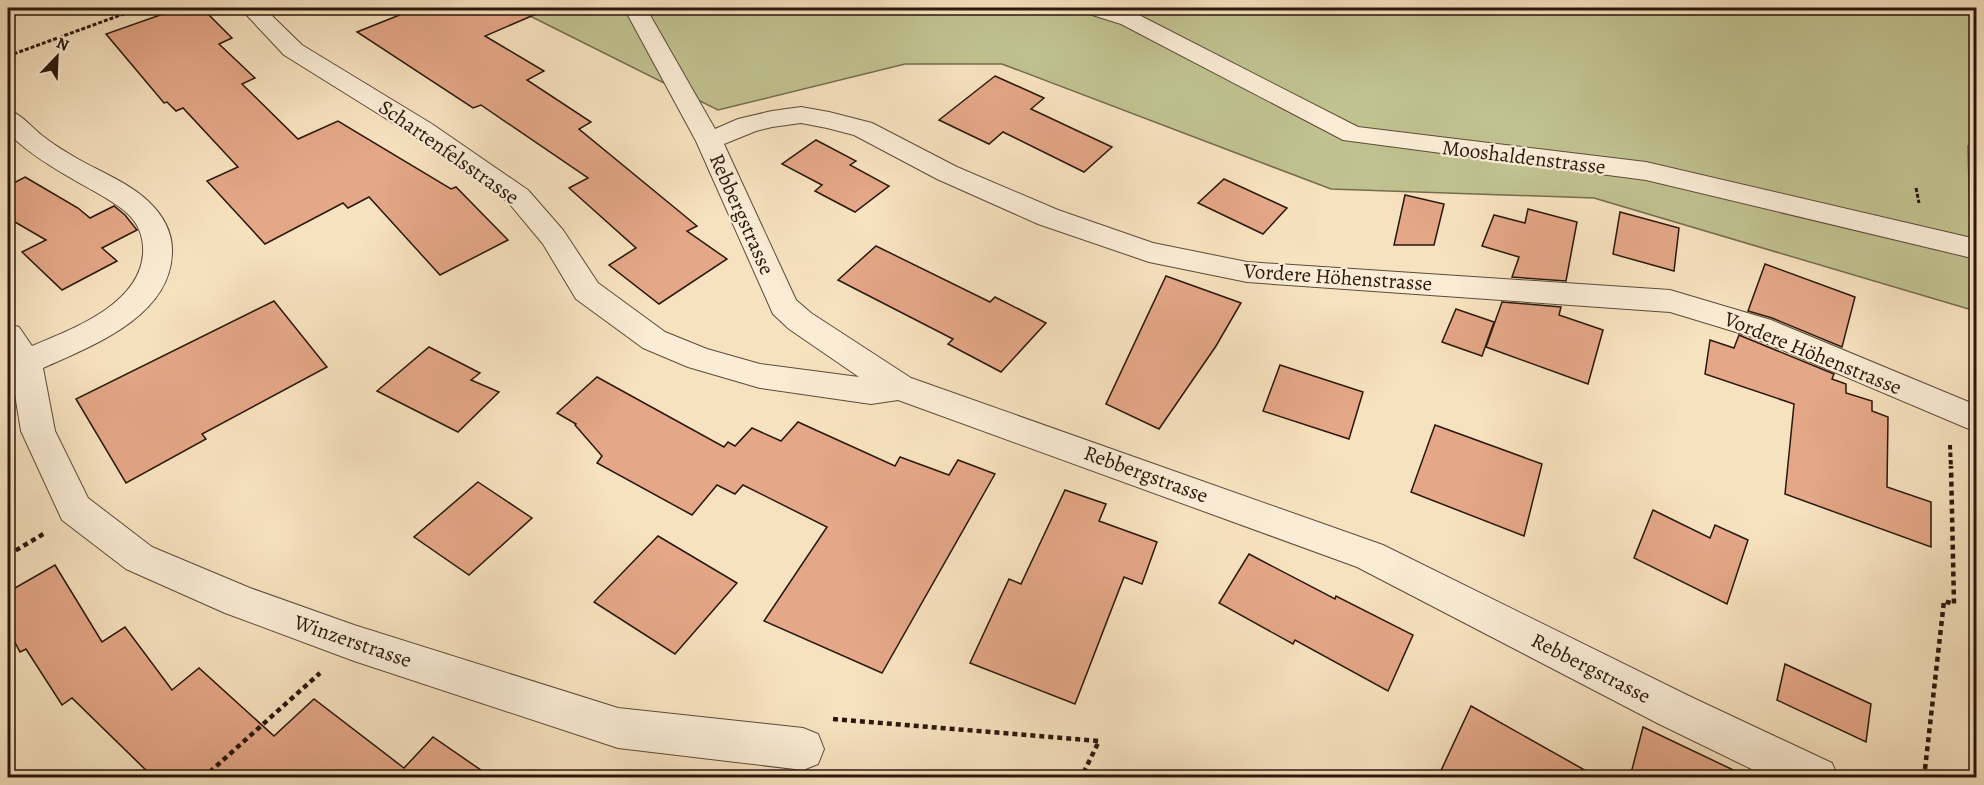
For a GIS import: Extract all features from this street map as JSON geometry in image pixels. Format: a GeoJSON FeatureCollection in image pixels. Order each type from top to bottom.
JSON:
{"type":"FeatureCollection","features":[{"type":"Feature","properties":{"kind":"street","name":"Schartenfelsstrasse"},"geometry":{"type":"LineString","coordinates":[[251,8],[292,50],[423,130],[518,196],[553,237],[587,291],[654,340],[699,359],[760,376],[871,391],[899,387]]}},
{"type":"Feature","properties":{"kind":"street","name":"Rebbergstrasse"},"geometry":{"type":"LineString","coordinates":[[635,8],[709,141],[784,306],[800,321],[899,387],[1370,556],[1674,710],[1817,777]]}},
{"type":"Feature","properties":{"kind":"street","name":"Mooshaldenstrasse"},"geometry":{"type":"LineString","coordinates":[[1094,8],[1130,19],[1352,134],[1646,171],[1977,249]]}},
{"type":"Feature","properties":{"kind":"street","name":"Vordere Höhenstrasse"},"geometry":{"type":"LineString","coordinates":[[709,141],[772,119],[801,115],[829,120],[863,129],[947,173],[1048,217],[1149,252],[1247,272],[1670,301],[1760,328],[1977,419]]}},
{"type":"Feature","properties":{"kind":"street"},"geometry":{"type":"LineString","coordinates":[[8,118],[39,145],[138,207],[157,235],[159,252],[157,272],[142,295],[122,314],[69,343],[17,349]]}},
{"type":"Feature","properties":{"kind":"street","name":"Winzerstrasse"},"geometry":{"type":"LineString","coordinates":[[17,349],[38,431],[75,509],[139,558],[240,601],[354,643],[618,728],[803,748]]}},
{"type":"Feature","properties":{"kind":"path"},"geometry":{"type":"LineString","coordinates":[[8,56],[140,8]]}},
{"type":"Feature","properties":{"kind":"path"},"geometry":{"type":"LineString","coordinates":[[1924,777],[1944,601],[1954,604],[1949,408]]}},
{"type":"Feature","properties":{"kind":"path"},"geometry":{"type":"LineString","coordinates":[[8,555],[39,538]]}},
{"type":"Feature","properties":{"kind":"path"},"geometry":{"type":"LineString","coordinates":[[203,777],[354,643]]}},
{"type":"Feature","properties":{"kind":"path"},"geometry":{"type":"LineString","coordinates":[[803,748],[829,719],[1099,741],[1081,777]]}},
{"type":"Feature","properties":{"kind":"green space"},"geometry":{"type":"Polygon","coordinates":[[[514,8],[1976,8],[1976,147],[1968,146],[1972,310],[1594,198],[1331,189],[1002,64],[905,64],[718,110],[514,8]]]}},
{"type":"Feature","properties":{"kind":"building"},"geometry":{"type":"Polygon","coordinates":[[[180,8],[202,8],[232,38],[219,44],[255,78],[242,84],[298,139],[338,121],[451,189],[456,187],[508,240],[440,275],[369,197],[348,208],[343,203],[265,244],[207,181],[238,167],[183,108],[176,111],[167,102],[164,103],[106,34],[180,8]]]}},
{"type":"Feature","properties":{"kind":"building"},"geometry":{"type":"Polygon","coordinates":[[[417,8],[550,8],[485,36],[544,71],[527,80],[591,122],[579,129],[697,226],[687,231],[727,259],[659,304],[609,265],[636,248],[569,188],[588,178],[481,105],[473,108],[357,32],[417,8]]]}},
{"type":"Feature","properties":{"kind":"building"},"geometry":{"type":"Polygon","coordinates":[[[995,76],[1044,98],[1031,109],[1112,147],[1084,172],[1003,132],[989,144],[939,120],[995,76]]]}},
{"type":"Feature","properties":{"kind":"building"},"geometry":{"type":"Polygon","coordinates":[[[816,140],[856,161],[850,165],[889,186],[855,212],[815,191],[822,185],[782,164],[816,140]]]}},
{"type":"Feature","properties":{"kind":"building"},"geometry":{"type":"Polygon","coordinates":[[[25,177],[78,208],[90,218],[114,206],[125,215],[137,230],[102,248],[117,261],[62,290],[22,252],[46,240],[8,218],[8,186],[25,177]]]}},
{"type":"Feature","properties":{"kind":"building"},"geometry":{"type":"Polygon","coordinates":[[[1224,179],[1287,208],[1263,234],[1198,203],[1224,179]]]}},
{"type":"Feature","properties":{"kind":"building"},"geometry":{"type":"Polygon","coordinates":[[[1405,195],[1444,204],[1434,245],[1394,245],[1405,195]]]}},
{"type":"Feature","properties":{"kind":"building"},"geometry":{"type":"Polygon","coordinates":[[[1528,209],[1577,222],[1566,281],[1512,277],[1519,257],[1482,246],[1494,215],[1525,223],[1528,209]]]}},
{"type":"Feature","properties":{"kind":"building"},"geometry":{"type":"Polygon","coordinates":[[[1620,212],[1679,228],[1674,271],[1613,254],[1620,212]]]}},
{"type":"Feature","properties":{"kind":"building"},"geometry":{"type":"Polygon","coordinates":[[[876,246],[990,302],[995,297],[1046,323],[1001,372],[948,344],[953,339],[838,280],[876,246]]]}},
{"type":"Feature","properties":{"kind":"building"},"geometry":{"type":"Polygon","coordinates":[[[1765,264],[1855,297],[1842,347],[1772,318],[1748,311],[1765,264]]]}},
{"type":"Feature","properties":{"kind":"building"},"geometry":{"type":"Polygon","coordinates":[[[1166,276],[1241,303],[1216,346],[1159,429],[1106,404],[1166,276]]]}},
{"type":"Feature","properties":{"kind":"building"},"geometry":{"type":"Polygon","coordinates":[[[274,301],[327,367],[202,434],[206,439],[126,483],[76,399],[274,301]]]}},
{"type":"Feature","properties":{"kind":"building"},"geometry":{"type":"Polygon","coordinates":[[[1502,302],[1561,307],[1559,315],[1603,330],[1588,384],[1486,347],[1502,302]]]}},
{"type":"Feature","properties":{"kind":"building"},"geometry":{"type":"Polygon","coordinates":[[[1456,309],[1494,322],[1482,356],[1442,342],[1456,309]]]}},
{"type":"Feature","properties":{"kind":"building"},"geometry":{"type":"Polygon","coordinates":[[[1739,335],[1834,374],[1832,379],[1846,384],[1846,393],[1872,401],[1872,411],[1888,417],[1887,487],[1931,502],[1931,547],[1785,494],[1794,404],[1705,374],[1710,340],[1734,348],[1739,335]]]}},
{"type":"Feature","properties":{"kind":"building"},"geometry":{"type":"Polygon","coordinates":[[[429,347],[480,373],[471,380],[499,392],[458,432],[377,391],[429,347]]]}},
{"type":"Feature","properties":{"kind":"building"},"geometry":{"type":"Polygon","coordinates":[[[1280,365],[1363,392],[1349,439],[1263,411],[1280,365]]]}},
{"type":"Feature","properties":{"kind":"building"},"geometry":{"type":"Polygon","coordinates":[[[597,377],[724,447],[728,442],[735,446],[752,428],[781,441],[798,422],[895,466],[900,457],[949,475],[958,460],[995,474],[882,673],[764,621],[827,527],[743,485],[735,494],[717,485],[692,515],[597,463],[602,456],[576,424],[557,413],[597,377]]]}},
{"type":"Feature","properties":{"kind":"building"},"geometry":{"type":"Polygon","coordinates":[[[1435,425],[1542,464],[1524,536],[1411,492],[1435,425]]]}},
{"type":"Feature","properties":{"kind":"building"},"geometry":{"type":"Polygon","coordinates":[[[478,482],[532,518],[469,575],[414,537],[478,482]]]}},
{"type":"Feature","properties":{"kind":"building"},"geometry":{"type":"Polygon","coordinates":[[[1065,490],[1106,504],[1099,521],[1157,542],[1142,584],[1124,577],[1075,704],[970,663],[1009,579],[1021,584],[1065,490]]]}},
{"type":"Feature","properties":{"kind":"building"},"geometry":{"type":"Polygon","coordinates":[[[1653,510],[1710,538],[1715,525],[1748,540],[1727,604],[1634,558],[1653,510]]]}},
{"type":"Feature","properties":{"kind":"building"},"geometry":{"type":"Polygon","coordinates":[[[658,536],[737,583],[675,654],[594,602],[658,536]]]}},
{"type":"Feature","properties":{"kind":"building"},"geometry":{"type":"Polygon","coordinates":[[[1249,554],[1335,599],[1336,596],[1413,635],[1388,691],[1295,640],[1293,644],[1219,603],[1249,554]]]}},
{"type":"Feature","properties":{"kind":"building"},"geometry":{"type":"Polygon","coordinates":[[[55,565],[102,642],[125,627],[172,690],[199,668],[274,736],[314,699],[404,768],[433,737],[491,777],[153,777],[72,698],[62,705],[26,649],[20,652],[8,629],[8,592],[55,565]]]}},
{"type":"Feature","properties":{"kind":"building"},"geometry":{"type":"Polygon","coordinates":[[[1785,664],[1871,704],[1866,742],[1777,700],[1785,664]]]}},
{"type":"Feature","properties":{"kind":"building"},"geometry":{"type":"Polygon","coordinates":[[[1471,706],[1597,777],[1438,777],[1471,706]]]}},
{"type":"Feature","properties":{"kind":"building"},"geometry":{"type":"Polygon","coordinates":[[[1643,727],[1748,777],[1630,777],[1643,727]]]}}]}
